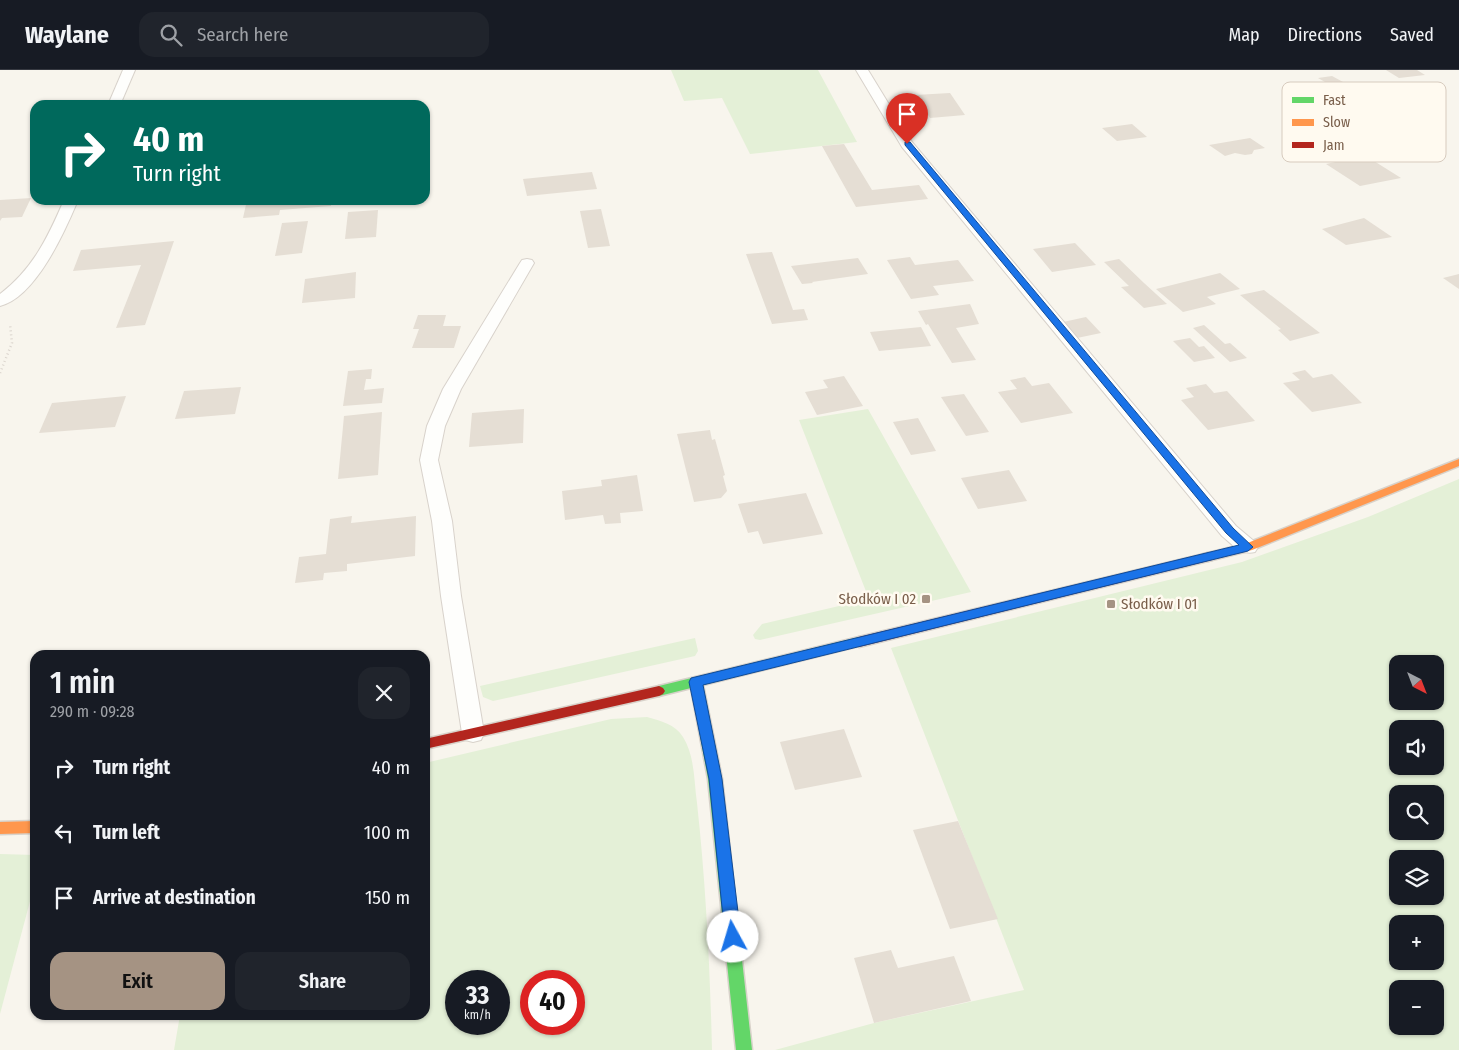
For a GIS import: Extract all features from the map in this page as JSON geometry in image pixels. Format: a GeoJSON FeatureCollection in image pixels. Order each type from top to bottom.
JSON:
{"type":"FeatureCollection","features":[{"type":"Feature","properties":{"kind":"street"},"geometry":{"type":"LineString","coordinates":[[430,743],[696,682],[1248,547],[1391,492],[1459,462]]}},
{"type":"Feature","properties":{"kind":"street"},"geometry":{"type":"LineString","coordinates":[[696,682],[715,779],[744,1050]]}},
{"type":"Feature","properties":{"kind":"street"},"geometry":{"type":"LineString","coordinates":[[0,828],[30,827]]}},
{"type":"Feature","properties":{"kind":"lane"},"geometry":{"type":"LineString","coordinates":[[116,100],[129,70]]}},
{"type":"Feature","properties":{"kind":"lane"},"geometry":{"type":"LineString","coordinates":[[862,70],[907,144],[1223,523],[1248,547]]}},
{"type":"Feature","properties":{"kind":"lane"},"geometry":{"type":"LineString","coordinates":[[0,300],[32,276],[47,254],[69,205]]}},
{"type":"Feature","properties":{"kind":"lane"},"geometry":{"type":"LineString","coordinates":[[473,734],[451,596],[442,522],[429,460],[436,426],[452,389],[527,263]]}},
{"type":"Feature","properties":{"kind":"path"},"geometry":{"type":"LineString","coordinates":[[0,373],[11,350],[12,328],[7,318]]}},
{"type":"Feature","properties":{"kind":"green space"},"geometry":{"type":"Polygon","coordinates":[[[671,70],[818,70],[857,142],[750,154],[722,98],[684,101],[671,70]]]}},
{"type":"Feature","properties":{"kind":"green space"},"geometry":{"type":"Polygon","coordinates":[[[868,409],[971,592],[760,640],[755,639],[753,635],[762,624],[869,599],[799,420],[868,409]]]}},
{"type":"Feature","properties":{"kind":"green space"},"geometry":{"type":"Polygon","coordinates":[[[1459,479],[1459,1050],[775,1050],[874,1023],[1024,990],[891,648],[1242,562],[1368,517],[1459,479]]]}},
{"type":"Feature","properties":{"kind":"green space"},"geometry":{"type":"Polygon","coordinates":[[[695,638],[698,651],[695,656],[493,701],[483,697],[480,686],[695,638]]]}},
{"type":"Feature","properties":{"kind":"green space"},"geometry":{"type":"Polygon","coordinates":[[[647,717],[676,729],[683,737],[690,752],[694,778],[705,896],[712,1050],[174,1050],[179,1020],[430,1020],[430,762],[611,719],[647,717]]]}},
{"type":"Feature","properties":{"kind":"green space"},"geometry":{"type":"Polygon","coordinates":[[[0,854],[30,855],[30,901],[0,1014],[0,854]]]}},
{"type":"Feature","properties":{"kind":"building"},"geometry":{"type":"Polygon","coordinates":[[[1386,70],[1417,70],[1425,75],[1399,78],[1386,70]]]}},
{"type":"Feature","properties":{"kind":"building"},"geometry":{"type":"Polygon","coordinates":[[[1332,76],[1343,82],[1325,82],[1318,78],[1332,76]]]}},
{"type":"Feature","properties":{"kind":"building"},"geometry":{"type":"Polygon","coordinates":[[[950,93],[965,115],[930,118],[915,95],[950,93]]]}},
{"type":"Feature","properties":{"kind":"building"},"geometry":{"type":"Polygon","coordinates":[[[1132,124],[1147,137],[1117,141],[1102,128],[1132,124]]]}},
{"type":"Feature","properties":{"kind":"building"},"geometry":{"type":"Polygon","coordinates":[[[1250,138],[1265,148],[1254,150],[1252,154],[1235,153],[1225,156],[1209,145],[1250,138]]]}},
{"type":"Feature","properties":{"kind":"building"},"geometry":{"type":"Polygon","coordinates":[[[844,144],[872,190],[919,185],[928,199],[856,207],[822,146],[844,144]]]}},
{"type":"Feature","properties":{"kind":"building"},"geometry":{"type":"Polygon","coordinates":[[[1336,162],[1376,162],[1401,178],[1360,186],[1326,164],[1336,162]]]}},
{"type":"Feature","properties":{"kind":"building"},"geometry":{"type":"Polygon","coordinates":[[[592,172],[597,189],[527,196],[523,179],[592,172]]]}},
{"type":"Feature","properties":{"kind":"building"},"geometry":{"type":"Polygon","coordinates":[[[30,198],[22,217],[2,218],[0,221],[0,200],[30,198]]]}},
{"type":"Feature","properties":{"kind":"building"},"geometry":{"type":"Polygon","coordinates":[[[246,205],[331,205],[280,210],[279,215],[243,218],[246,205]]]}},
{"type":"Feature","properties":{"kind":"building"},"geometry":{"type":"Polygon","coordinates":[[[601,209],[610,246],[588,248],[580,211],[601,209]]]}},
{"type":"Feature","properties":{"kind":"building"},"geometry":{"type":"Polygon","coordinates":[[[378,210],[376,237],[345,239],[348,212],[378,210]]]}},
{"type":"Feature","properties":{"kind":"building"},"geometry":{"type":"Polygon","coordinates":[[[1364,218],[1392,237],[1346,245],[1322,229],[1364,218]]]}},
{"type":"Feature","properties":{"kind":"building"},"geometry":{"type":"Polygon","coordinates":[[[308,221],[302,253],[275,256],[282,223],[308,221]]]}},
{"type":"Feature","properties":{"kind":"building"},"geometry":{"type":"Polygon","coordinates":[[[174,241],[145,325],[116,328],[141,265],[73,271],[81,250],[174,241]]]}},
{"type":"Feature","properties":{"kind":"building"},"geometry":{"type":"Polygon","coordinates":[[[1075,243],[1096,265],[1052,272],[1033,249],[1075,243]]]}},
{"type":"Feature","properties":{"kind":"building"},"geometry":{"type":"Polygon","coordinates":[[[772,252],[793,310],[804,309],[808,320],[772,324],[746,254],[772,252]]]}},
{"type":"Feature","properties":{"kind":"building"},"geometry":{"type":"Polygon","coordinates":[[[910,257],[915,265],[958,260],[974,281],[933,286],[939,295],[911,299],[887,260],[910,257]]]}},
{"type":"Feature","properties":{"kind":"building"},"geometry":{"type":"Polygon","coordinates":[[[858,258],[868,274],[813,283],[802,284],[791,266],[858,258]]]}},
{"type":"Feature","properties":{"kind":"building"},"geometry":{"type":"Polygon","coordinates":[[[1119,259],[1167,304],[1144,308],[1121,287],[1129,286],[1104,262],[1119,259]]]}},
{"type":"Feature","properties":{"kind":"building"},"geometry":{"type":"Polygon","coordinates":[[[356,272],[355,298],[302,303],[305,279],[356,272]]]}},
{"type":"Feature","properties":{"kind":"building"},"geometry":{"type":"Polygon","coordinates":[[[1220,273],[1240,289],[1207,297],[1216,304],[1183,312],[1156,289],[1220,273]]]}},
{"type":"Feature","properties":{"kind":"building"},"geometry":{"type":"Polygon","coordinates":[[[1459,274],[1459,289],[1443,278],[1459,274]]]}},
{"type":"Feature","properties":{"kind":"building"},"geometry":{"type":"Polygon","coordinates":[[[1264,290],[1320,333],[1290,341],[1278,330],[1281,329],[1240,295],[1264,290]]]}},
{"type":"Feature","properties":{"kind":"building"},"geometry":{"type":"Polygon","coordinates":[[[970,304],[979,324],[956,328],[976,360],[952,363],[918,311],[970,304]]]}},
{"type":"Feature","properties":{"kind":"building"},"geometry":{"type":"Polygon","coordinates":[[[418,315],[446,315],[443,326],[461,326],[454,348],[412,348],[419,329],[413,329],[418,315]]]}},
{"type":"Feature","properties":{"kind":"building"},"geometry":{"type":"Polygon","coordinates":[[[1086,317],[1101,333],[1077,338],[1063,322],[1086,317]]]}},
{"type":"Feature","properties":{"kind":"building"},"geometry":{"type":"Polygon","coordinates":[[[1204,325],[1225,344],[1230,343],[1247,358],[1230,362],[1193,328],[1204,325]]]}},
{"type":"Feature","properties":{"kind":"building"},"geometry":{"type":"Polygon","coordinates":[[[921,327],[931,346],[879,351],[870,332],[921,327]]]}},
{"type":"Feature","properties":{"kind":"building"},"geometry":{"type":"Polygon","coordinates":[[[1190,338],[1199,347],[1204,346],[1215,358],[1194,362],[1173,341],[1190,338]]]}},
{"type":"Feature","properties":{"kind":"building"},"geometry":{"type":"Polygon","coordinates":[[[372,369],[371,379],[366,379],[364,390],[384,388],[382,403],[343,406],[348,371],[372,369]]]}},
{"type":"Feature","properties":{"kind":"building"},"geometry":{"type":"Polygon","coordinates":[[[1305,370],[1313,378],[1332,374],[1362,403],[1312,412],[1283,383],[1300,380],[1292,373],[1305,370]]]}},
{"type":"Feature","properties":{"kind":"building"},"geometry":{"type":"Polygon","coordinates":[[[844,376],[863,406],[817,415],[805,392],[828,388],[823,380],[844,376]]]}},
{"type":"Feature","properties":{"kind":"building"},"geometry":{"type":"Polygon","coordinates":[[[1025,377],[1032,386],[1049,383],[1073,413],[1021,423],[998,392],[1017,389],[1010,380],[1025,377]]]}},
{"type":"Feature","properties":{"kind":"building"},"geometry":{"type":"Polygon","coordinates":[[[1206,384],[1214,393],[1227,391],[1255,421],[1208,430],[1181,400],[1194,397],[1186,388],[1206,384]]]}},
{"type":"Feature","properties":{"kind":"building"},"geometry":{"type":"Polygon","coordinates":[[[241,387],[235,414],[175,419],[184,391],[241,387]]]}},
{"type":"Feature","properties":{"kind":"building"},"geometry":{"type":"Polygon","coordinates":[[[964,394],[989,432],[966,436],[941,397],[964,394]]]}},
{"type":"Feature","properties":{"kind":"building"},"geometry":{"type":"Polygon","coordinates":[[[126,396],[115,427],[39,433],[52,403],[126,396]]]}},
{"type":"Feature","properties":{"kind":"building"},"geometry":{"type":"Polygon","coordinates":[[[524,409],[523,443],[469,447],[472,413],[524,409]]]}},
{"type":"Feature","properties":{"kind":"building"},"geometry":{"type":"Polygon","coordinates":[[[382,412],[378,475],[338,479],[344,416],[382,412]]]}},
{"type":"Feature","properties":{"kind":"building"},"geometry":{"type":"Polygon","coordinates":[[[918,418],[936,451],[911,455],[893,422],[918,418]]]}},
{"type":"Feature","properties":{"kind":"building"},"geometry":{"type":"Polygon","coordinates":[[[710,430],[712,440],[715,439],[725,475],[723,476],[727,491],[721,498],[694,502],[677,434],[710,430]]]}},
{"type":"Feature","properties":{"kind":"building"},"geometry":{"type":"Polygon","coordinates":[[[1009,470],[1027,501],[978,509],[961,478],[1009,470]]]}},
{"type":"Feature","properties":{"kind":"building"},"geometry":{"type":"Polygon","coordinates":[[[637,475],[643,511],[620,513],[621,523],[605,524],[603,515],[565,520],[562,491],[602,486],[601,480],[637,475]]]}},
{"type":"Feature","properties":{"kind":"building"},"geometry":{"type":"Polygon","coordinates":[[[806,493],[823,534],[763,544],[758,531],[748,533],[738,504],[806,493]]]}},
{"type":"Feature","properties":{"kind":"building"},"geometry":{"type":"Polygon","coordinates":[[[352,516],[351,523],[416,516],[415,556],[347,564],[347,571],[324,573],[323,580],[295,583],[299,557],[326,554],[330,519],[352,516]]]}},
{"type":"Feature","properties":{"kind":"building"},"geometry":{"type":"Polygon","coordinates":[[[844,729],[862,777],[795,790],[780,742],[844,729]]]}},
{"type":"Feature","properties":{"kind":"building"},"geometry":{"type":"Polygon","coordinates":[[[958,821],[998,919],[950,929],[913,830],[958,821]]]}},
{"type":"Feature","properties":{"kind":"building"},"geometry":{"type":"Polygon","coordinates":[[[891,950],[898,968],[954,956],[971,1001],[874,1023],[854,958],[891,950]]]}},
{"type":"Feature","properties":{"kind":"traffic: fast"},"geometry":{"type":"LineString","coordinates":[[659,691],[859,642]]}},
{"type":"Feature","properties":{"kind":"traffic: fast"},"geometry":{"type":"LineString","coordinates":[[696,682],[715,779],[744,1050]]}},
{"type":"Feature","properties":{"kind":"traffic: slow"},"geometry":{"type":"LineString","coordinates":[[1208,557],[1248,547],[1459,462]]}},
{"type":"Feature","properties":{"kind":"traffic: slow"},"geometry":{"type":"LineString","coordinates":[[0,828],[30,827]]}},
{"type":"Feature","properties":{"kind":"traffic: jam"},"geometry":{"type":"LineString","coordinates":[[859,642],[1208,557]]}},
{"type":"Feature","properties":{"kind":"traffic: jam"},"geometry":{"type":"LineString","coordinates":[[430,743],[659,691]]}},
{"type":"Feature","properties":{"kind":"place","name":"Słodków I 02"},"geometry":{"type":"Point","coordinates":[926,599]}},
{"type":"Feature","properties":{"kind":"place","name":"Słodków I 01"},"geometry":{"type":"Point","coordinates":[1111,604]}},
{"type":"Feature","properties":{"kind":"route"},"geometry":{"type":"LineString","coordinates":[[733,937],[715,779],[696,682],[1248,547],[1230,531],[907,144]]}}]}
